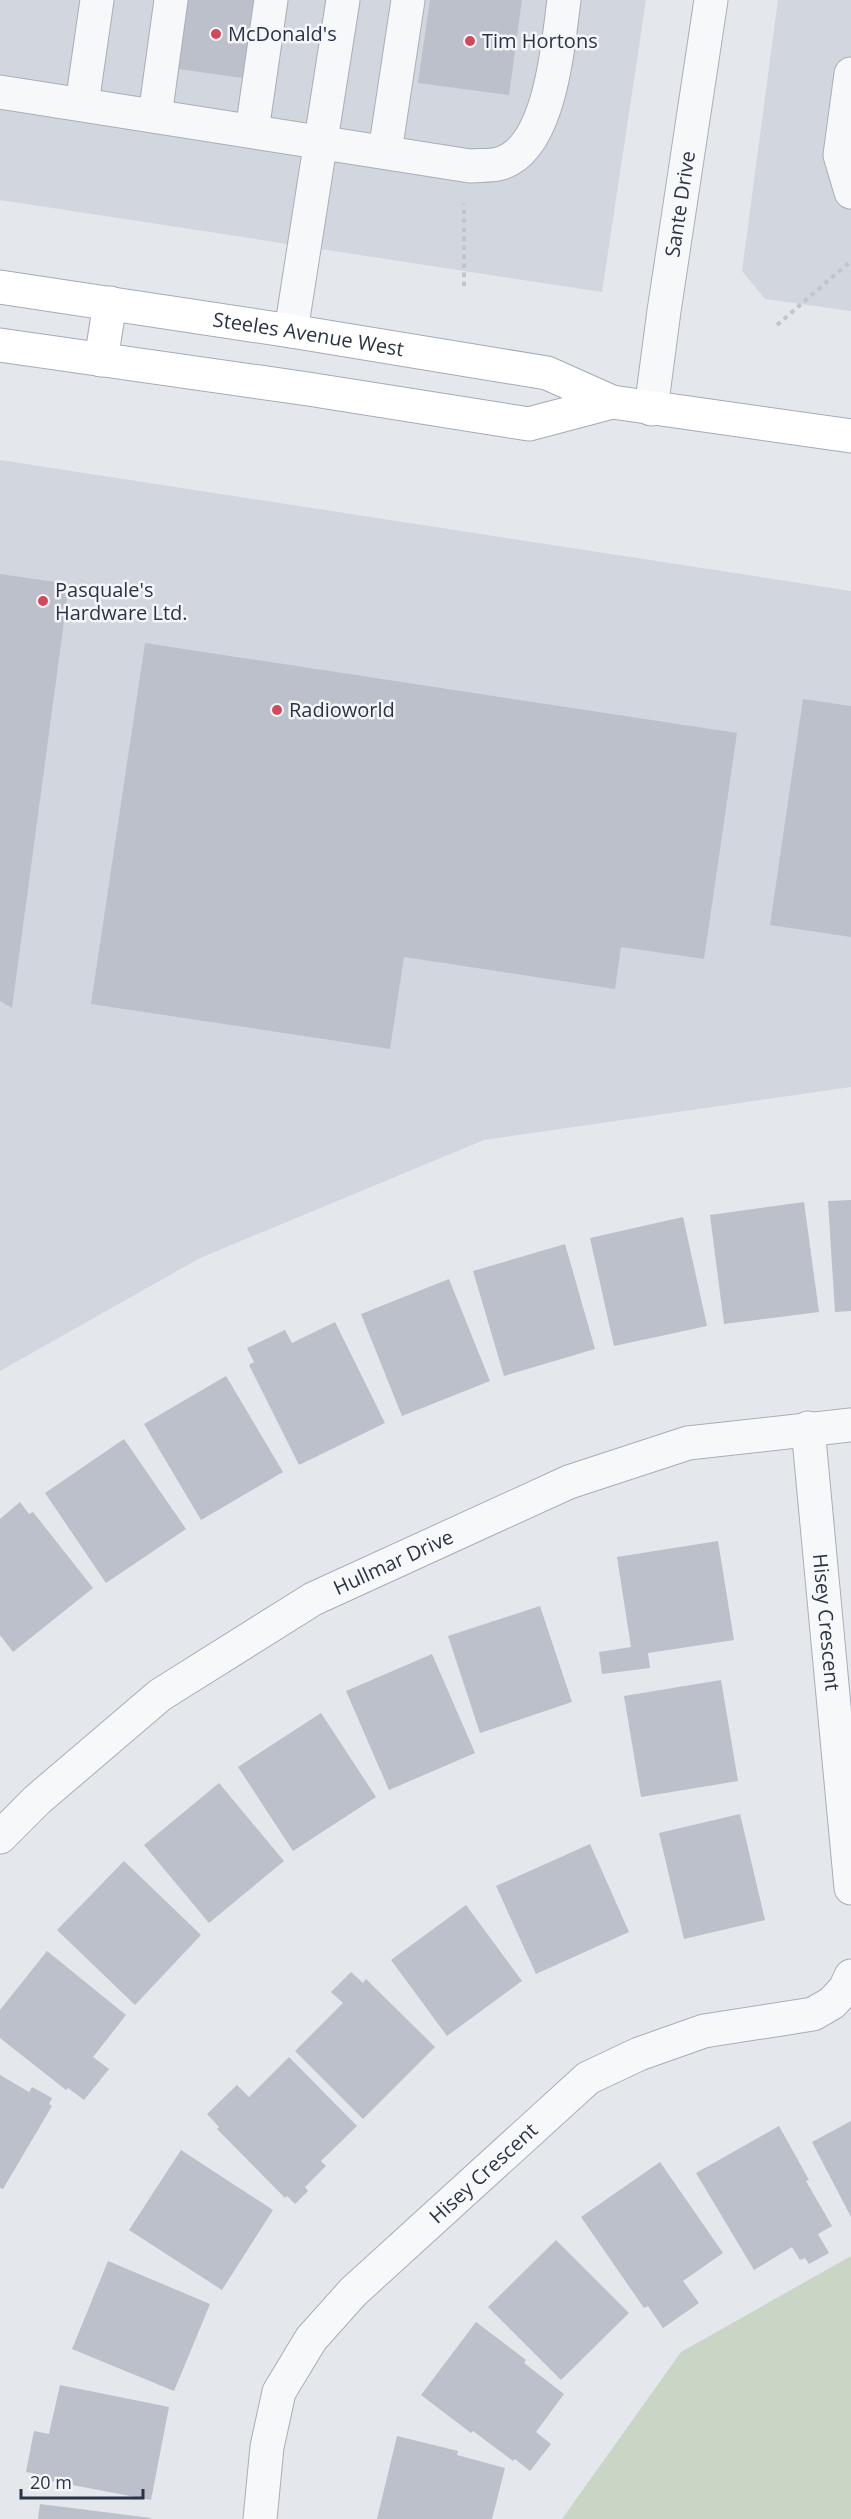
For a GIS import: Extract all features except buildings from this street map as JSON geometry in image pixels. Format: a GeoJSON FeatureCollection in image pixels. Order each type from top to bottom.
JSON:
{"type":"FeatureCollection","features":[{"type":"Feature","properties":{"kind":"main road","name":"Steeles Avenue West"},"geometry":{"type":"LineString","coordinates":[[0,287],[547,373],[612,402],[851,436]]}},
{"type":"Feature","properties":{"kind":"main road"},"geometry":{"type":"LineString","coordinates":[[101,360],[110,303]]}},
{"type":"Feature","properties":{"kind":"main road","name":"Steeles Avenue West"},"geometry":{"type":"LineString","coordinates":[[0,345],[308,389],[529,424],[612,402]]}},
{"type":"Feature","properties":{"kind":"street"},"geometry":{"type":"LineString","coordinates":[[82,104],[97,0]]}},
{"type":"Feature","properties":{"kind":"street"},"geometry":{"type":"LineString","coordinates":[[155,116],[171,0]]}},
{"type":"Feature","properties":{"kind":"street"},"geometry":{"type":"LineString","coordinates":[[252,131],[271,0]]}},
{"type":"Feature","properties":{"kind":"street"},"geometry":{"type":"LineString","coordinates":[[291,331],[343,0]]}},
{"type":"Feature","properties":{"kind":"street"},"geometry":{"type":"LineString","coordinates":[[385,152],[408,0]]}},
{"type":"Feature","properties":{"kind":"street","name":"Sante Drive"},"geometry":{"type":"LineString","coordinates":[[651,409],[711,0]]}},
{"type":"Feature","properties":{"kind":"street"},"geometry":{"type":"LineString","coordinates":[[0,92],[463,164],[500,164],[517,153],[535,132],[548,102],[557,8]]}},
{"type":"Feature","properties":{"kind":"street"},"geometry":{"type":"LineString","coordinates":[[851,74],[840,155],[851,192]]}},
{"type":"Feature","properties":{"kind":"street","name":"Hullmar Drive"},"geometry":{"type":"LineString","coordinates":[[0,1837],[37,1800],[160,1695],[313,1599],[569,1482],[688,1443],[851,1425]]}},
{"type":"Feature","properties":{"kind":"street","name":"Hisey Crescent"},"geometry":{"type":"LineString","coordinates":[[808,1428],[851,1888]]}},
{"type":"Feature","properties":{"kind":"street","name":"Hisey Crescent"},"geometry":{"type":"LineString","coordinates":[[260,2519],[267,2447],[279,2392],[311,2339],[353,2292],[588,2078],[639,2055],[704,2031],[813,2014],[832,2003],[845,1989],[851,1976]]}},
{"type":"Feature","properties":{"kind":"path"},"geometry":{"type":"LineString","coordinates":[[463,164],[464,286]]}},
{"type":"Feature","properties":{"kind":"path"},"geometry":{"type":"LineString","coordinates":[[777,325],[851,261]]}},
{"type":"Feature","properties":{"kind":"shaded area"},"geometry":{"type":"Polygon","coordinates":[[[0,0],[646,0],[602,292],[0,200],[0,0]]]}},
{"type":"Feature","properties":{"kind":"shaded area"},"geometry":{"type":"Polygon","coordinates":[[[778,0],[851,0],[851,311],[765,299],[742,271],[778,0]]]}},
{"type":"Feature","properties":{"kind":"shaded area"},"geometry":{"type":"Polygon","coordinates":[[[0,460],[851,591],[851,1087],[484,1140],[200,1258],[0,1371],[0,460]]]}},
{"type":"Feature","properties":{"kind":"green space"},"geometry":{"type":"Polygon","coordinates":[[[851,2256],[851,2519],[562,2519],[681,2352],[851,2256]]]}},
{"type":"Feature","properties":{"kind":"place","name":"McDonald's"},"geometry":{"type":"Point","coordinates":[216,34]}},
{"type":"Feature","properties":{"kind":"place","name":"Tim Hortons"},"geometry":{"type":"Point","coordinates":[470,41]}},
{"type":"Feature","properties":{"kind":"place","name":"Pasquale's Hardware Ltd."},"geometry":{"type":"Point","coordinates":[43,601]}},
{"type":"Feature","properties":{"kind":"place","name":"Radioworld"},"geometry":{"type":"Point","coordinates":[277,710]}}]}
